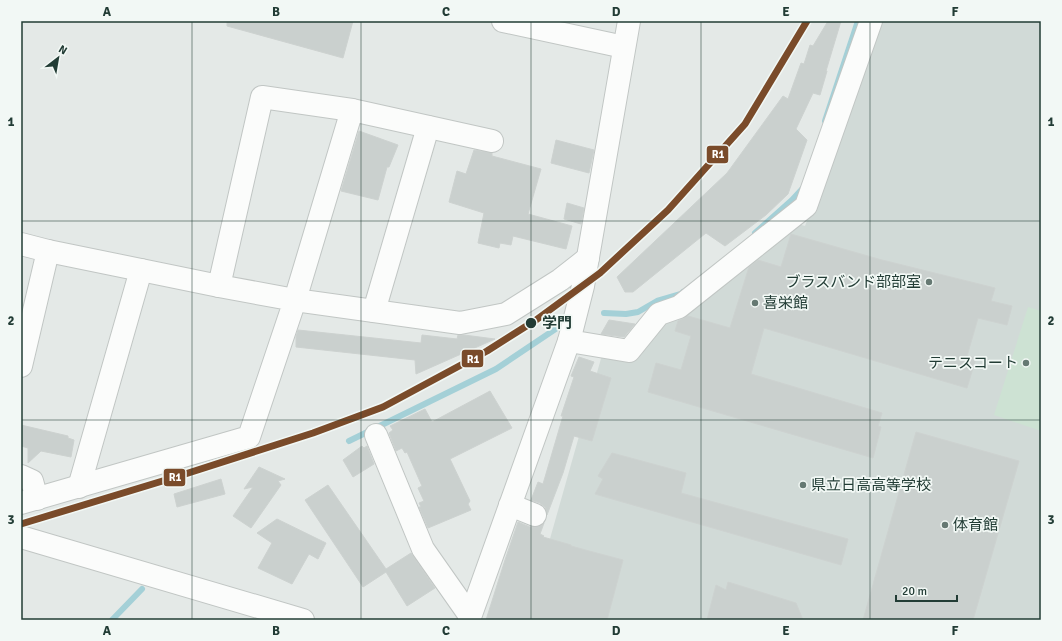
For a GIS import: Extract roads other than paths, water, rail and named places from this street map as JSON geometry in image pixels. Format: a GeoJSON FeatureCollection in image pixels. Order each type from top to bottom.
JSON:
{"type":"FeatureCollection","features":[{"type":"Feature","properties":{"kind":"street"},"geometry":{"type":"LineString","coordinates":[[503,21],[624,47]]}},
{"type":"Feature","properties":{"kind":"street"},"geometry":{"type":"LineString","coordinates":[[470,618],[569,341],[583,286],[629,21]]}},
{"type":"Feature","properties":{"kind":"street"},"geometry":{"type":"LineString","coordinates":[[569,341],[629,351],[659,314],[678,307],[806,206],[871,21]]}},
{"type":"Feature","properties":{"kind":"street"},"geometry":{"type":"LineString","coordinates":[[218,286],[262,97],[352,110],[492,141]]}},
{"type":"Feature","properties":{"kind":"street"},"geometry":{"type":"LineString","coordinates":[[21,476],[32,481],[29,501],[249,437],[295,300],[352,110]]}},
{"type":"Feature","properties":{"kind":"street"},"geometry":{"type":"LineString","coordinates":[[374,311],[428,127]]}},
{"type":"Feature","properties":{"kind":"street"},"geometry":{"type":"LineString","coordinates":[[21,244],[48,251],[218,286],[295,300],[460,323],[506,314],[560,280],[588,258]]}},
{"type":"Feature","properties":{"kind":"street"},"geometry":{"type":"LineString","coordinates":[[21,366],[48,251]]}},
{"type":"Feature","properties":{"kind":"street"},"geometry":{"type":"LineString","coordinates":[[79,486],[141,270]]}},
{"type":"Feature","properties":{"kind":"street"},"geometry":{"type":"LineString","coordinates":[[376,435],[423,549],[470,618]]}},
{"type":"Feature","properties":{"kind":"street"},"geometry":{"type":"LineString","coordinates":[[510,505],[535,515]]}},
{"type":"Feature","properties":{"kind":"street"},"geometry":{"type":"LineString","coordinates":[[21,537],[303,620]]}},
{"type":"Feature","properties":{"kind":"waterway"},"geometry":{"type":"LineString","coordinates":[[825,121],[858,21]]}},
{"type":"Feature","properties":{"kind":"waterway"},"geometry":{"type":"LineString","coordinates":[[755,233],[792,200],[804,187]]}},
{"type":"Feature","properties":{"kind":"waterway"},"geometry":{"type":"LineString","coordinates":[[604,313],[626,314],[638,312],[657,301],[681,294],[683,292]]}},
{"type":"Feature","properties":{"kind":"waterway"},"geometry":{"type":"LineString","coordinates":[[349,441],[496,369],[560,326]]}},
{"type":"Feature","properties":{"kind":"waterway"},"geometry":{"type":"LineString","coordinates":[[112,620],[142,589]]}},
{"type":"Feature","properties":{"kind":"place","name":"ブラスバンド部部室"},"geometry":{"type":"Point","coordinates":[929,282]}},
{"type":"Feature","properties":{"kind":"place","name":"喜栄館"},"geometry":{"type":"Point","coordinates":[755,303]}},
{"type":"Feature","properties":{"kind":"place","name":"学門"},"geometry":{"type":"Point","coordinates":[531,323]}},
{"type":"Feature","properties":{"kind":"place","name":"テニスコート"},"geometry":{"type":"Point","coordinates":[1026,363]}},
{"type":"Feature","properties":{"kind":"place","name":"県立日高高等学校"},"geometry":{"type":"Point","coordinates":[803,485]}},
{"type":"Feature","properties":{"kind":"place","name":"体育館"},"geometry":{"type":"Point","coordinates":[945,525]}}]}
